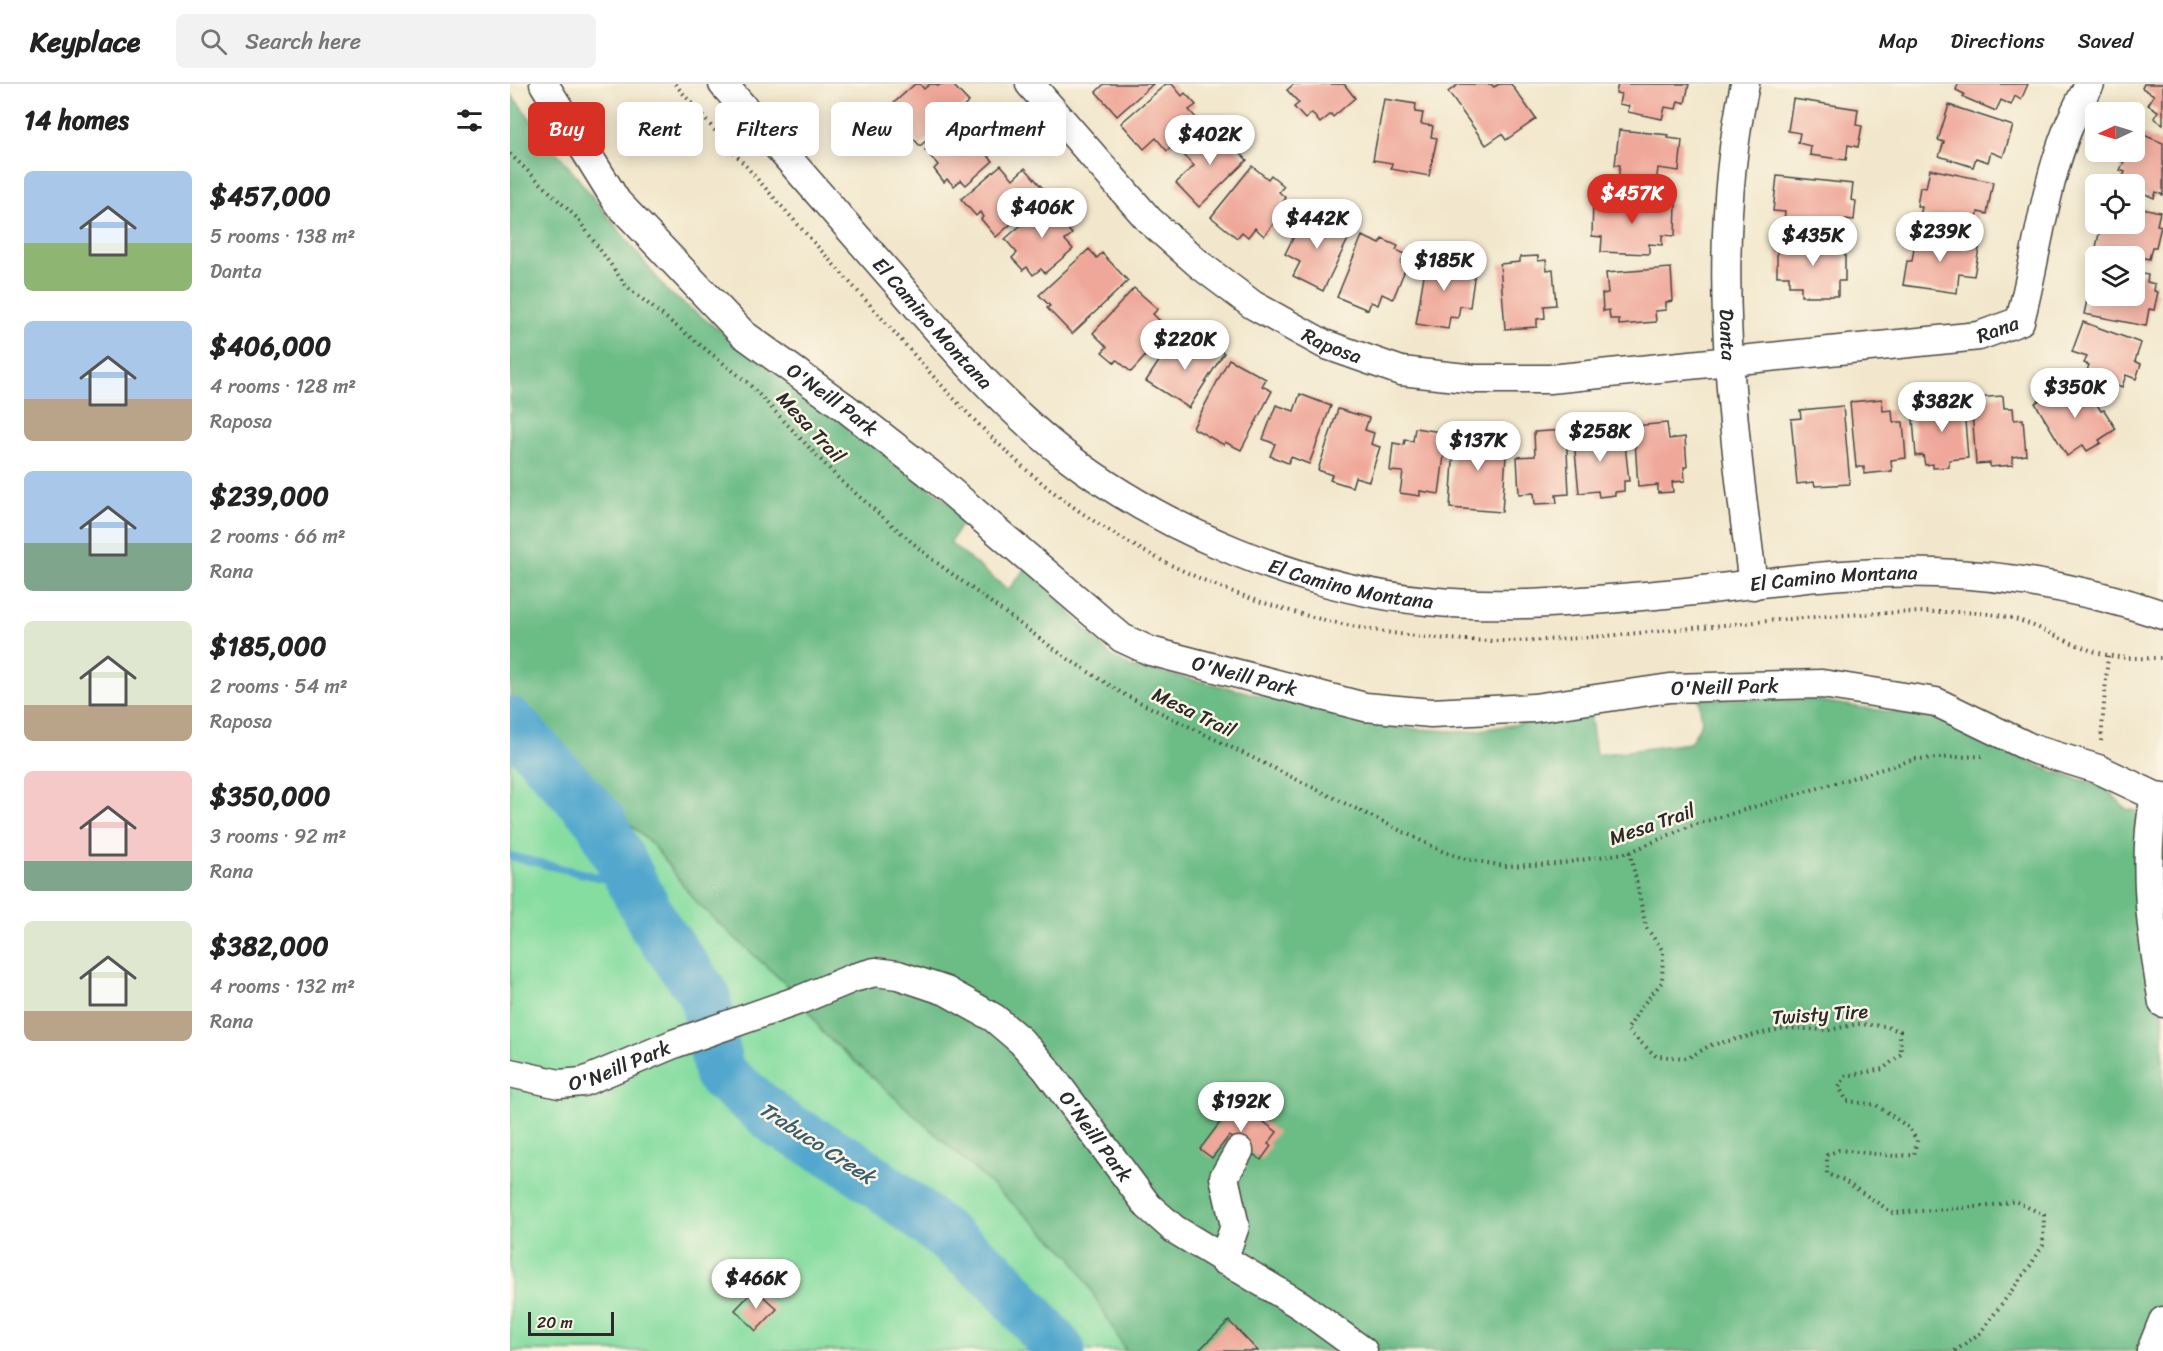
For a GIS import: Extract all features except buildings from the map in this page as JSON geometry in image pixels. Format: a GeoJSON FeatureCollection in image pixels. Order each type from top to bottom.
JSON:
{"type":"FeatureCollection","features":[{"type":"Feature","properties":{"kind":"street","name":"O'Neill Park"},"geometry":{"type":"LineString","coordinates":[[544,84],[618,202],[743,334],[843,406],[928,473],[1122,638],[1150,651],[1365,708],[1431,713],[1534,708],[1670,688],[1822,684],[1936,702],[2033,749],[2098,769],[2159,797],[2149,831],[2149,880],[2154,942],[2163,1003]]}},
{"type":"Feature","properties":{"kind":"street","name":"El Camino Montana"},"geometry":{"type":"LineString","coordinates":[[723,84],[983,380],[1064,453],[1155,512],[1204,538],[1286,571],[1377,594],[1424,601],[1469,604],[1557,603],[1844,576],[1922,573],[2005,577],[2078,590],[2163,615]]}},
{"type":"Feature","properties":{"kind":"street","name":"Raposa"},"geometry":{"type":"LineString","coordinates":[[1030,84],[1149,220],[1200,265],[1253,305],[1324,344],[1401,371],[1475,379],[1550,379],[1729,361]]}},
{"type":"Feature","properties":{"kind":"street","name":"Danta"},"geometry":{"type":"LineString","coordinates":[[1745,84],[1737,120],[1725,260],[1729,361],[1752,585]]}},
{"type":"Feature","properties":{"kind":"street","name":"Rana"},"geometry":{"type":"LineString","coordinates":[[1729,361],[1979,336],[2020,321],[2031,279],[2039,226],[2056,161],[2074,109],[2090,84]]}},
{"type":"Feature","properties":{"kind":"street","name":"O'Neill Park"},"geometry":{"type":"LineString","coordinates":[[510,1073],[559,1084],[583,1082],[676,1043],[802,999],[853,978],[875,972],[898,975],[946,991],[994,1018],[1021,1041],[1046,1069],[1148,1206],[1174,1229],[1300,1305],[1363,1351]]}},
{"type":"Feature","properties":{"kind":"street"},"geometry":{"type":"LineString","coordinates":[[1223,1260],[1235,1226],[1224,1178],[1239,1151]]}},
{"type":"Feature","properties":{"kind":"street"},"geometry":{"type":"LineString","coordinates":[[2151,1351],[2163,1321]]}},
{"type":"Feature","properties":{"kind":"path"},"geometry":{"type":"LineString","coordinates":[[675,84],[956,403],[1010,455],[1049,489],[1107,528],[1168,564],[1252,600],[1322,620],[1403,636],[1470,640],[1567,639],[1840,615],[1942,612],[2018,620],[2108,655],[2163,658]]}},
{"type":"Feature","properties":{"kind":"path","name":"Mesa Trail"},"geometry":{"type":"LineString","coordinates":[[510,154],[578,218],[627,287],[747,382],[839,479],[929,557],[1065,657],[1125,695],[1442,851],[1466,859],[1504,866],[1557,864],[1630,852],[1690,825],[1916,759],[1988,755]]}},
{"type":"Feature","properties":{"kind":"path"},"geometry":{"type":"LineString","coordinates":[[2103,713],[2108,655]]}},
{"type":"Feature","properties":{"kind":"path","name":"Twisty Tire"},"geometry":{"type":"LineString","coordinates":[[1630,852],[1646,927],[1663,951],[1662,982],[1642,1005],[1627,1030],[1656,1056],[1688,1058],[1711,1045],[1785,1028],[1829,1030],[1857,1024],[1884,1026],[1900,1031],[1901,1054],[1883,1069],[1846,1076],[1839,1087],[1847,1101],[1876,1105],[1908,1127],[1917,1140],[1914,1155],[1894,1156],[1839,1150],[1827,1155],[1827,1174],[1843,1180],[1893,1213],[1988,1206],[2015,1201],[2044,1215],[2043,1245],[2030,1266],[1980,1333],[1955,1351]]}},
{"type":"Feature","properties":{"kind":"green space"},"geometry":{"type":"Polygon","coordinates":[[[510,93],[528,116],[528,156],[560,156],[668,292],[860,434],[966,516],[950,543],[1008,590],[1027,567],[1111,656],[1130,667],[1400,728],[1467,732],[1590,713],[1596,755],[1690,743],[1702,722],[1699,699],[1813,700],[1943,720],[1996,749],[2055,772],[2105,787],[2126,809],[2163,816],[2163,1351],[1126,1351],[1072,1257],[822,1032],[802,999],[696,902],[653,845],[510,715],[510,93]]]}},
{"type":"Feature","properties":{"kind":"green space"},"geometry":{"type":"Polygon","coordinates":[[[510,715],[653,845],[696,902],[802,999],[823,1032],[1072,1257],[1126,1351],[510,1351],[510,715]]]}},
{"type":"Feature","properties":{"kind":"waterway","name":"Trabuco Creek"},"geometry":{"type":"LineString","coordinates":[[510,722],[599,819],[655,926],[705,996],[719,1073],[782,1125],[849,1162],[998,1278],[1060,1351]]}},
{"type":"Feature","properties":{"kind":"waterway"},"geometry":{"type":"LineString","coordinates":[[510,856],[635,886]]}}]}
